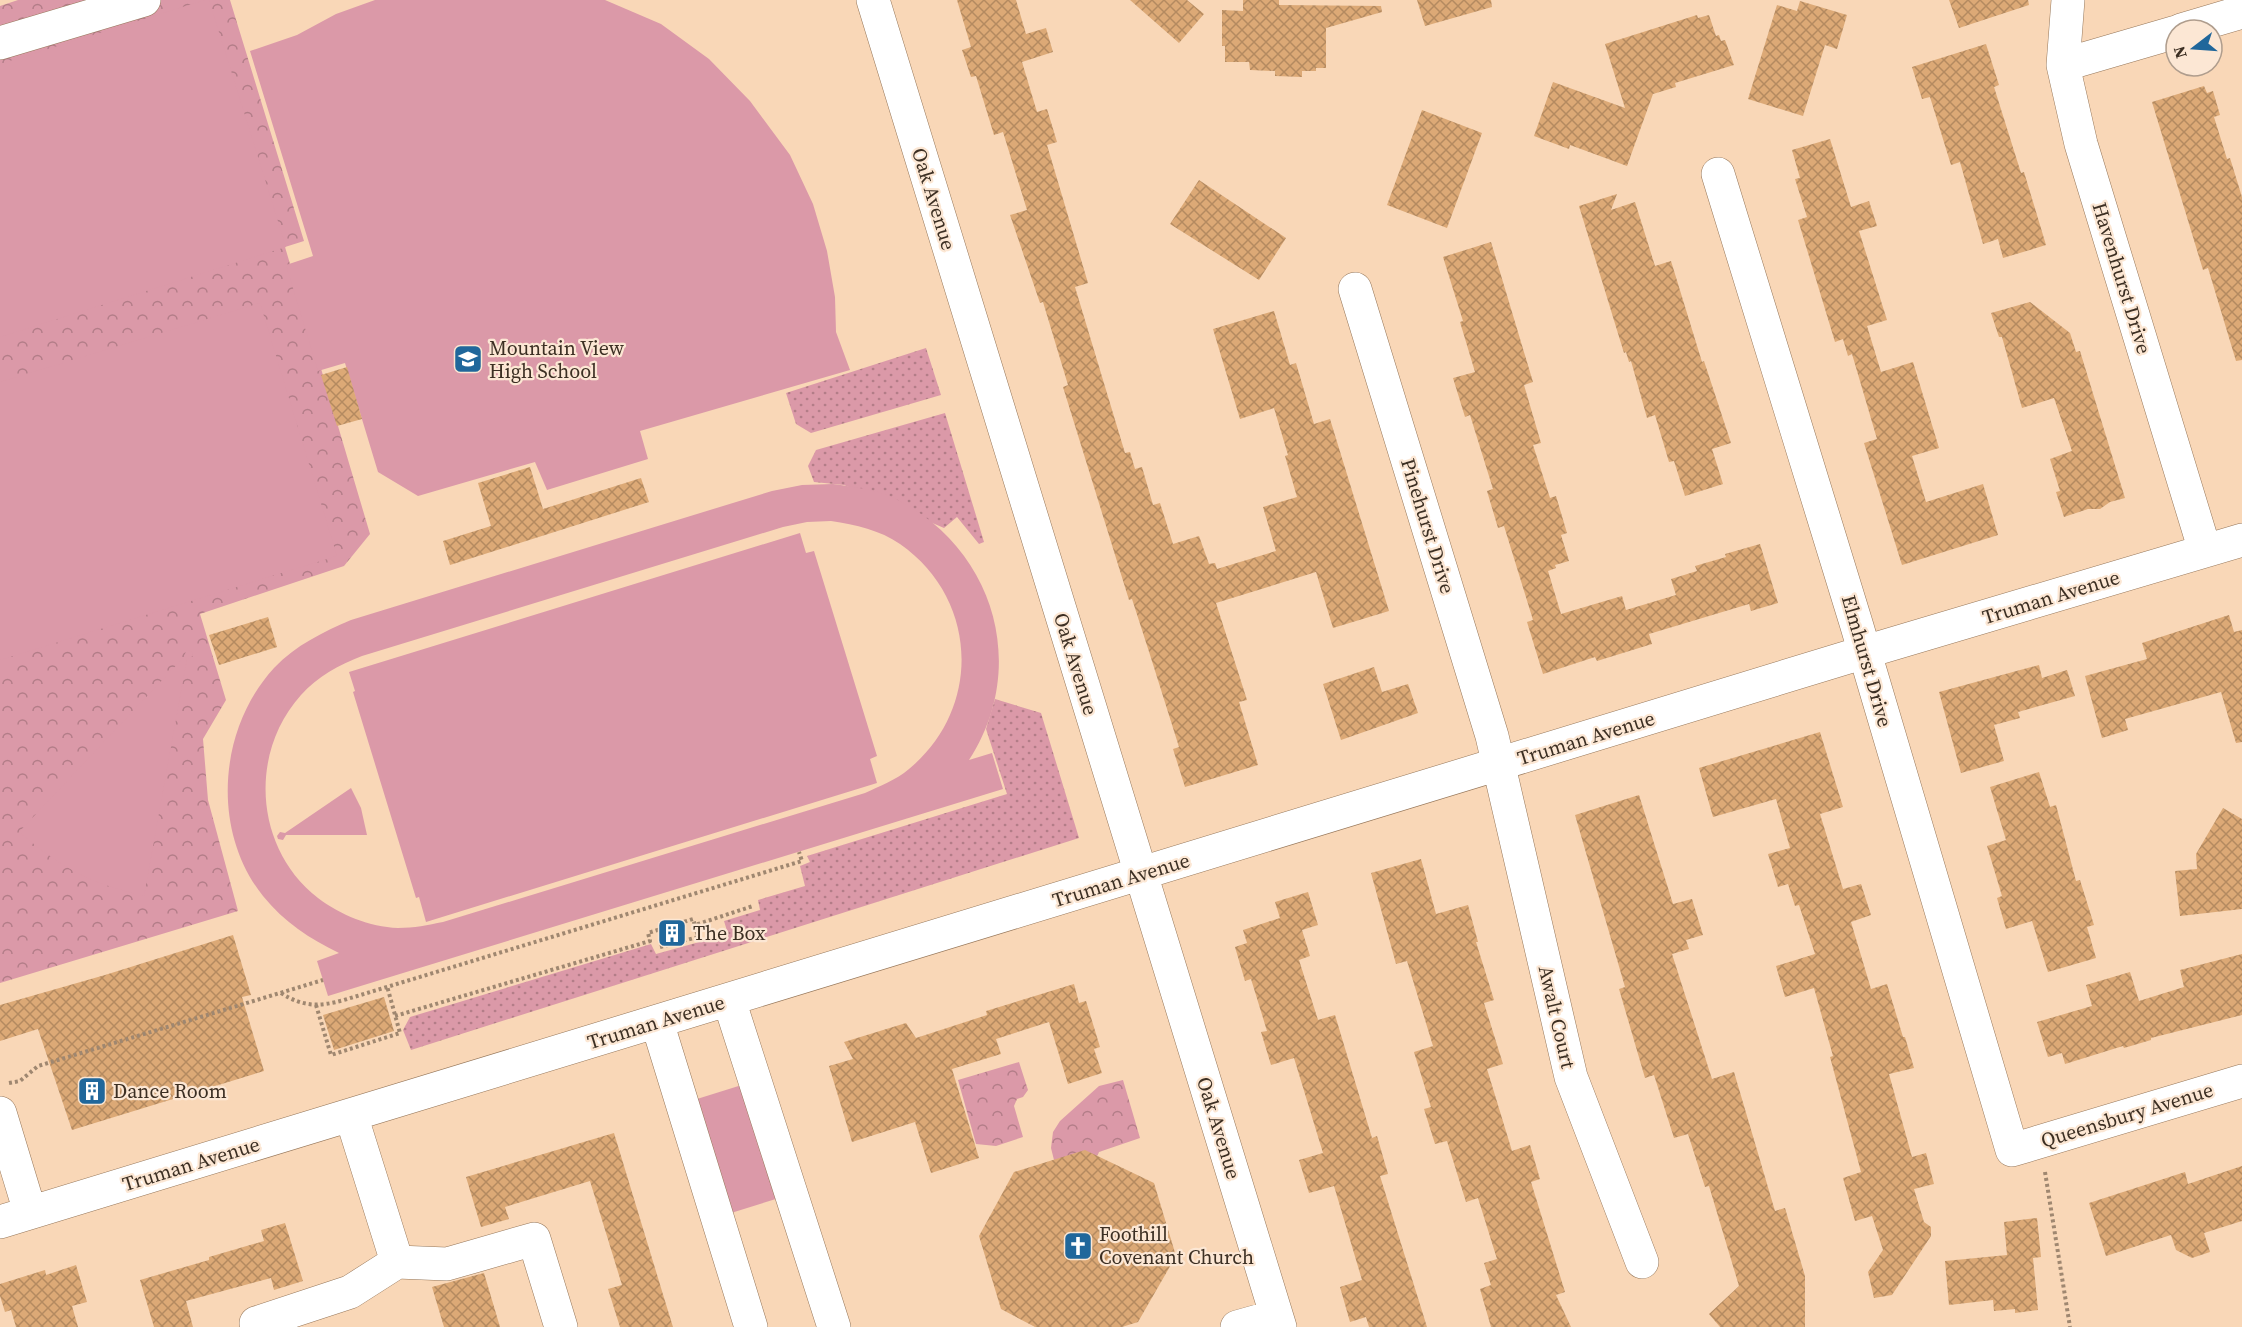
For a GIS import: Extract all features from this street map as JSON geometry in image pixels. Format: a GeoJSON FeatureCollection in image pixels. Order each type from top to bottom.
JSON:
{"type":"FeatureCollection","features":[{"type":"Feature","properties":{"kind":"street"},"geometry":{"type":"LineString","coordinates":[[0,44],[144,0]]}},
{"type":"Feature","properties":{"kind":"street","name":"Oak Avenue"},"geometry":{"type":"LineString","coordinates":[[873,0],[1278,1321]]}},
{"type":"Feature","properties":{"kind":"street","name":"Havenhurst Drive"},"geometry":{"type":"LineString","coordinates":[[2068,0],[2063,66],[2081,144],[2205,551]]}},
{"type":"Feature","properties":{"kind":"street"},"geometry":{"type":"LineString","coordinates":[[2222,18],[2242,12]]}},
{"type":"Feature","properties":{"kind":"street"},"geometry":{"type":"LineString","coordinates":[[2063,66],[2164,36]]}},
{"type":"Feature","properties":{"kind":"street","name":"Elmhurst Drive"},"geometry":{"type":"LineString","coordinates":[[1718,174],[1865,652],[2026,1146]]}},
{"type":"Feature","properties":{"kind":"street","name":"Pinehurst Drive"},"geometry":{"type":"LineString","coordinates":[[1355,289],[1492,736],[1498,765]]}},
{"type":"Feature","properties":{"kind":"street","name":"Truman Avenue"},"geometry":{"type":"LineString","coordinates":[[15,1217],[1865,652],[2242,540]]}},
{"type":"Feature","properties":{"kind":"street","name":"Awalt Court"},"geometry":{"type":"LineString","coordinates":[[1498,765],[1571,1077],[1642,1262]]}},
{"type":"Feature","properties":{"kind":"street"},"geometry":{"type":"LineString","coordinates":[[729,1000],[834,1327]]}},
{"type":"Feature","properties":{"kind":"street"},"geometry":{"type":"LineString","coordinates":[[657,1022],[751,1327]]}},
{"type":"Feature","properties":{"kind":"street","name":"Queensbury Avenue"},"geometry":{"type":"LineString","coordinates":[[2026,1146],[2242,1081]]}},
{"type":"Feature","properties":{"kind":"street"},"geometry":{"type":"LineString","coordinates":[[0,1113],[15,1217]]}},
{"type":"Feature","properties":{"kind":"street"},"geometry":{"type":"LineString","coordinates":[[351,1116],[397,1262]]}},
{"type":"Feature","properties":{"kind":"street"},"geometry":{"type":"LineString","coordinates":[[258,1327],[256,1323],[350,1292],[397,1262],[447,1264],[534,1239],[561,1327]]}},
{"type":"Feature","properties":{"kind":"street"},"geometry":{"type":"LineString","coordinates":[[1237,1327],[1278,1321]]}},
{"type":"Feature","properties":{"kind":"path"},"geometry":{"type":"LineString","coordinates":[[281,993],[297,1001],[322,1006],[802,861],[799,852]]}},
{"type":"Feature","properties":{"kind":"path"},"geometry":{"type":"LineString","coordinates":[[694,925],[753,906]]}},
{"type":"Feature","properties":{"kind":"path"},"geometry":{"type":"LineString","coordinates":[[395,1016],[650,941],[648,933],[693,919],[698,937],[660,947]]}},
{"type":"Feature","properties":{"kind":"path"},"geometry":{"type":"LineString","coordinates":[[0,1086],[20,1081],[38,1066],[322,980]]}},
{"type":"Feature","properties":{"kind":"path"},"geometry":{"type":"LineString","coordinates":[[316,1005],[331,1055],[400,1033],[387,986]]}},
{"type":"Feature","properties":{"kind":"path"},"geometry":{"type":"LineString","coordinates":[[2026,1146],[2070,1327]]}},
{"type":"Feature","properties":{"kind":"green space"},"geometry":{"type":"Polygon","coordinates":[[[18,0],[230,0],[304,241],[285,247],[370,534],[344,566],[200,614],[226,700],[203,739],[208,800],[238,911],[0,983],[0,6],[18,0]]]}},
{"type":"Feature","properties":{"kind":"green space"},"geometry":{"type":"Polygon","coordinates":[[[209,0],[286,247],[0,337],[0,64],[209,0]]]}},
{"type":"Feature","properties":{"kind":"green space"},"geometry":{"type":"Polygon","coordinates":[[[375,0],[605,0],[661,24],[709,59],[750,101],[790,155],[813,204],[827,251],[835,297],[836,332],[850,370],[640,431],[648,459],[547,490],[535,462],[418,496],[378,472],[345,363],[318,371],[286,265],[313,256],[250,51],[297,35],[336,14],[375,0]]]}},
{"type":"Feature","properties":{"kind":"green space"},"geometry":{"type":"Polygon","coordinates":[[[260,303],[337,556],[0,660],[0,382],[260,303]]]}},
{"type":"Feature","properties":{"kind":"green space"},"geometry":{"type":"Polygon","coordinates":[[[926,348],[941,395],[811,433],[796,424],[786,393],[926,348]]]}},
{"type":"Feature","properties":{"kind":"green space"},"geometry":{"type":"Polygon","coordinates":[[[945,413],[984,542],[979,544],[957,517],[944,528],[844,485],[814,482],[808,466],[816,450],[945,413]]]}},
{"type":"Feature","properties":{"kind":"green space"},"geometry":{"type":"Polygon","coordinates":[[[833,484],[872,490],[894,498],[928,519],[956,546],[978,578],[992,612],[998,649],[997,686],[987,724],[969,760],[992,753],[1003,789],[328,996],[317,961],[339,953],[298,929],[263,896],[246,870],[235,842],[229,811],[228,780],[232,750],[241,720],[255,693],[274,668],[291,652],[310,640],[351,620],[772,491],[802,485],[833,484]],[[831,521],[807,522],[783,527],[362,656],[329,672],[301,695],[284,719],[272,745],[266,772],[266,800],[271,828],[281,854],[297,878],[318,898],[336,910],[376,925],[398,928],[415,927],[443,922],[865,793],[899,776],[933,744],[950,716],[959,686],[962,655],[957,624],[945,594],[926,567],[900,544],[859,526],[831,521]]]}},
{"type":"Feature","properties":{"kind":"green space"},"geometry":{"type":"Polygon","coordinates":[[[800,533],[806,553],[814,551],[877,756],[870,759],[877,783],[426,922],[419,897],[416,898],[353,692],[355,691],[349,672],[800,533]]]}},
{"type":"Feature","properties":{"kind":"green space"},"geometry":{"type":"Polygon","coordinates":[[[189,650],[193,656],[187,659],[144,896],[107,886],[77,873],[19,832],[189,650]]]}},
{"type":"Feature","properties":{"kind":"green space"},"geometry":{"type":"Polygon","coordinates":[[[995,699],[1041,713],[1079,838],[411,1050],[403,1030],[410,1017],[651,944],[656,954],[728,934],[724,921],[760,910],[758,900],[805,886],[800,866],[810,862],[807,856],[1007,794],[986,729],[995,699]]]}},
{"type":"Feature","properties":{"kind":"green space"},"geometry":{"type":"Polygon","coordinates":[[[351,788],[361,808],[367,835],[286,835],[283,840],[278,839],[280,832],[285,833],[351,788]]]}},
{"type":"Feature","properties":{"kind":"green space"},"geometry":{"type":"Polygon","coordinates":[[[1019,1062],[1028,1090],[1023,1097],[1017,1099],[1014,1106],[1023,1137],[996,1146],[976,1144],[958,1080],[1019,1062]]]}},
{"type":"Feature","properties":{"kind":"green space"},"geometry":{"type":"Polygon","coordinates":[[[1123,1080],[1140,1138],[1099,1152],[1097,1156],[1054,1160],[1051,1148],[1053,1132],[1060,1121],[1099,1086],[1123,1080]]]}},
{"type":"Feature","properties":{"kind":"green space"},"geometry":{"type":"Polygon","coordinates":[[[745,1084],[779,1198],[715,1218],[681,1104],[745,1084]]]}},
{"type":"Feature","properties":{"kind":"building"},"geometry":{"type":"Polygon","coordinates":[[[957,0],[1016,0],[1026,34],[1046,28],[1053,52],[1022,62],[1037,112],[1047,109],[1057,142],[1047,145],[1088,283],[1075,287],[1125,453],[1130,452],[1135,469],[1142,467],[1153,505],[1160,503],[1173,544],[1199,536],[1209,564],[1215,563],[1217,569],[1276,551],[1263,507],[1297,497],[1274,408],[1240,419],[1213,329],[1274,311],[1290,365],[1296,363],[1314,424],[1330,419],[1389,611],[1333,628],[1316,572],[1216,603],[1247,700],[1239,702],[1258,765],[1185,787],[1173,749],[1179,747],[1132,599],[1129,600],[1063,387],[1068,385],[1043,302],[1040,303],[1010,215],[1027,210],[1003,132],[994,135],[976,76],[971,77],[962,50],[971,47],[957,0]]]}},
{"type":"Feature","properties":{"kind":"building"},"geometry":{"type":"Polygon","coordinates":[[[1130,0],[1187,0],[1204,14],[1179,43],[1130,0]]]}},
{"type":"Feature","properties":{"kind":"building"},"geometry":{"type":"Polygon","coordinates":[[[1243,0],[1279,0],[1279,5],[1381,6],[1382,12],[1326,28],[1326,68],[1302,71],[1302,77],[1275,76],[1275,71],[1250,70],[1249,62],[1225,62],[1225,46],[1222,46],[1222,10],[1243,11],[1243,0]]]}},
{"type":"Feature","properties":{"kind":"building"},"geometry":{"type":"Polygon","coordinates":[[[1417,0],[1491,0],[1492,7],[1425,26],[1417,0]]]}},
{"type":"Feature","properties":{"kind":"building"},"geometry":{"type":"Polygon","coordinates":[[[1949,0],[2028,0],[2029,5],[1959,28],[1949,0]]]}},
{"type":"Feature","properties":{"kind":"building"},"geometry":{"type":"Polygon","coordinates":[[[1800,1],[1847,15],[1837,49],[1825,45],[1803,116],[1748,99],[1777,5],[1797,11],[1800,1]]]}},
{"type":"Feature","properties":{"kind":"building"},"geometry":{"type":"Polygon","coordinates":[[[1697,15],[1698,18],[1709,15],[1716,36],[1719,35],[1721,41],[1725,40],[1734,65],[1675,83],[1676,87],[1653,94],[1627,166],[1570,145],[1569,149],[1534,136],[1553,82],[1625,108],[1605,44],[1697,15]]]}},
{"type":"Feature","properties":{"kind":"building"},"geometry":{"type":"Polygon","coordinates":[[[1986,44],[1999,85],[1994,87],[2021,173],[2024,172],[2046,245],[2003,258],[1998,239],[1983,244],[1960,162],[1951,165],[1930,97],[1922,99],[1912,67],[1986,44]]]}},
{"type":"Feature","properties":{"kind":"building"},"geometry":{"type":"Polygon","coordinates":[[[2204,86],[2207,93],[2213,91],[2220,115],[2214,117],[2242,197],[2242,360],[2236,361],[2208,268],[2203,270],[2152,102],[2204,86]]]}},
{"type":"Feature","properties":{"kind":"building"},"geometry":{"type":"Polygon","coordinates":[[[1422,110],[1482,133],[1447,228],[1387,205],[1422,110]]]}},
{"type":"Feature","properties":{"kind":"building"},"geometry":{"type":"Polygon","coordinates":[[[1830,139],[1851,207],[1869,201],[1877,226],[1859,231],[1887,320],[1867,326],[1881,372],[1913,362],[1939,448],[1912,456],[1926,502],[1983,484],[1998,535],[1902,565],[1864,443],[1877,439],[1852,354],[1848,356],[1843,339],[1835,342],[1798,220],[1807,217],[1795,179],[1800,178],[1792,150],[1830,139]]]}},
{"type":"Feature","properties":{"kind":"building"},"geometry":{"type":"Polygon","coordinates":[[[1199,180],[1286,238],[1259,280],[1170,224],[1199,180]]]}},
{"type":"Feature","properties":{"kind":"building"},"geometry":{"type":"Polygon","coordinates":[[[1617,194],[1611,210],[1635,202],[1655,266],[1671,261],[1702,362],[1704,361],[1731,443],[1712,449],[1723,484],[1685,496],[1674,461],[1669,462],[1655,415],[1647,418],[1631,361],[1629,362],[1626,352],[1624,353],[1579,206],[1617,194]]]}},
{"type":"Feature","properties":{"kind":"building"},"geometry":{"type":"Polygon","coordinates":[[[1491,242],[1533,382],[1524,385],[1541,443],[1533,445],[1550,498],[1556,496],[1567,533],[1561,535],[1569,561],[1555,565],[1556,568],[1548,571],[1561,614],[1622,596],[1626,610],[1676,595],[1671,579],[1697,571],[1695,566],[1726,557],[1725,554],[1760,544],[1778,603],[1751,611],[1749,604],[1649,634],[1652,644],[1597,661],[1595,657],[1543,674],[1527,622],[1533,620],[1504,526],[1498,528],[1487,491],[1493,489],[1470,415],[1465,417],[1453,378],[1475,372],[1460,322],[1463,321],[1443,257],[1491,242]]]}},
{"type":"Feature","properties":{"kind":"building"},"geometry":{"type":"Polygon","coordinates":[[[2030,302],[2070,333],[2076,352],[2080,351],[2125,498],[2110,502],[2100,509],[2088,509],[2064,517],[2056,492],[2060,491],[2050,459],[2072,451],[2054,398],[2022,408],[2002,337],[1999,337],[1991,313],[2030,302]]]}},
{"type":"Feature","properties":{"kind":"building"},"geometry":{"type":"Polygon","coordinates":[[[347,367],[362,419],[337,426],[321,375],[347,367]]]}},
{"type":"Feature","properties":{"kind":"building"},"geometry":{"type":"Polygon","coordinates":[[[530,467],[543,509],[641,478],[649,502],[450,565],[443,541],[491,526],[478,483],[530,467]]]}},
{"type":"Feature","properties":{"kind":"building"},"geometry":{"type":"Polygon","coordinates":[[[2229,615],[2234,632],[2242,630],[2242,742],[2236,743],[2221,692],[2125,719],[2128,730],[2102,738],[2085,676],[2147,659],[2142,643],[2229,615]]]}},
{"type":"Feature","properties":{"kind":"building"},"geometry":{"type":"Polygon","coordinates":[[[268,617],[277,647],[219,665],[209,635],[268,617]]]}},
{"type":"Feature","properties":{"kind":"building"},"geometry":{"type":"Polygon","coordinates":[[[2039,665],[2042,678],[2067,670],[2075,696],[2018,712],[2020,718],[1994,725],[2004,761],[1961,773],[1939,692],[2039,665]]]}},
{"type":"Feature","properties":{"kind":"building"},"geometry":{"type":"Polygon","coordinates":[[[1374,667],[1382,692],[1408,684],[1418,713],[1341,740],[1323,684],[1374,667]]]}},
{"type":"Feature","properties":{"kind":"building"},"geometry":{"type":"Polygon","coordinates":[[[1820,732],[1843,807],[1820,814],[1843,889],[1861,884],[1871,915],[1851,922],[1871,989],[1887,984],[1903,1037],[1905,1037],[1914,1068],[1889,1074],[1912,1157],[1926,1153],[1934,1184],[1914,1189],[1924,1222],[1931,1227],[1931,1236],[1892,1295],[1874,1298],[1868,1272],[1883,1250],[1872,1216],[1855,1221],[1843,1178],[1861,1172],[1814,988],[1785,997],[1776,966],[1815,954],[1799,905],[1795,906],[1788,884],[1778,887],[1768,854],[1790,848],[1776,799],[1713,817],[1699,768],[1820,732]]]}},
{"type":"Feature","properties":{"kind":"building"},"geometry":{"type":"Polygon","coordinates":[[[2039,772],[2050,807],[2056,805],[2076,881],[2080,880],[2094,925],[2087,927],[2096,958],[2048,972],[2032,921],[2006,929],[1997,898],[2002,896],[1987,846],[2006,840],[1990,787],[2039,772]]]}},
{"type":"Feature","properties":{"kind":"building"},"geometry":{"type":"Polygon","coordinates":[[[1639,795],[1673,904],[1692,899],[1703,935],[1686,940],[1689,949],[1672,954],[1712,1079],[1734,1072],[1775,1211],[1785,1208],[1805,1276],[1805,1327],[1720,1327],[1709,1314],[1739,1286],[1709,1186],[1705,1187],[1688,1134],[1674,1138],[1654,1075],[1645,1078],[1619,989],[1625,987],[1575,815],[1639,795]]]}},
{"type":"Feature","properties":{"kind":"building"},"geometry":{"type":"Polygon","coordinates":[[[2223,808],[2242,819],[2242,909],[2180,916],[2175,871],[2197,869],[2196,854],[2223,808]]]}},
{"type":"Feature","properties":{"kind":"building"},"geometry":{"type":"Polygon","coordinates":[[[1421,859],[1436,914],[1468,905],[1478,942],[1476,942],[1494,1000],[1484,1003],[1503,1064],[1487,1069],[1512,1151],[1530,1145],[1540,1179],[1531,1182],[1565,1292],[1556,1295],[1571,1327],[1491,1327],[1480,1289],[1491,1285],[1484,1263],[1497,1259],[1478,1198],[1466,1202],[1447,1141],[1435,1144],[1424,1109],[1431,1107],[1414,1052],[1433,1046],[1407,961],[1396,964],[1371,873],[1421,859]]]}},
{"type":"Feature","properties":{"kind":"building"},"geometry":{"type":"Polygon","coordinates":[[[1308,892],[1318,925],[1302,930],[1310,956],[1299,960],[1318,1020],[1335,1015],[1372,1138],[1377,1136],[1388,1174],[1380,1176],[1427,1327],[1369,1327],[1366,1317],[1350,1322],[1340,1287],[1362,1280],[1334,1186],[1309,1193],[1299,1160],[1323,1153],[1294,1058],[1271,1065],[1261,1032],[1267,1031],[1251,979],[1245,981],[1235,947],[1247,943],[1243,930],[1280,918],[1275,902],[1308,892]]]}},
{"type":"Feature","properties":{"kind":"building"},"geometry":{"type":"Polygon","coordinates":[[[233,935],[251,995],[242,997],[264,1071],[72,1130],[38,1029],[0,1041],[0,1005],[233,935]]]}},
{"type":"Feature","properties":{"kind":"building"},"geometry":{"type":"Polygon","coordinates":[[[2242,954],[2242,1015],[2151,1038],[2151,1040],[2065,1064],[2062,1053],[2048,1057],[2037,1022],[2092,1006],[2086,985],[2130,972],[2139,1001],[2184,987],[2180,970],[2242,954]]]}},
{"type":"Feature","properties":{"kind":"building"},"geometry":{"type":"Polygon","coordinates":[[[1074,984],[1079,1003],[1086,1001],[1100,1047],[1094,1049],[1102,1073],[1068,1084],[1049,1022],[996,1039],[1001,1054],[952,1069],[979,1158],[931,1173],[915,1122],[852,1142],[829,1066],[853,1059],[844,1042],[906,1023],[916,1038],[987,1015],[986,1011],[1074,984]]]}},
{"type":"Feature","properties":{"kind":"building"},"geometry":{"type":"Polygon","coordinates":[[[384,997],[394,1031],[334,1050],[323,1015],[384,997]]]}},
{"type":"Feature","properties":{"kind":"building"},"geometry":{"type":"Polygon","coordinates":[[[614,1133],[673,1327],[620,1327],[608,1289],[622,1285],[590,1181],[505,1207],[509,1219],[481,1227],[466,1177],[614,1133]]]}},
{"type":"Feature","properties":{"kind":"building","name":"Foothill Covenant Church"},"geometry":{"type":"Polygon","coordinates":[[[1085,1150],[1154,1183],[1176,1256],[1138,1322],[1122,1327],[1035,1327],[1001,1309],[979,1236],[1014,1172],[1085,1150]]]}},
{"type":"Feature","properties":{"kind":"building"},"geometry":{"type":"Polygon","coordinates":[[[2242,1166],[2242,1221],[2204,1233],[2210,1252],[2192,1258],[2176,1250],[2171,1235],[2106,1256],[2089,1203],[2185,1172],[2188,1184],[2242,1166]]]}},
{"type":"Feature","properties":{"kind":"building"},"geometry":{"type":"Polygon","coordinates":[[[2037,1218],[2041,1257],[2033,1258],[2038,1310],[2015,1313],[2015,1309],[1994,1311],[1993,1300],[1949,1305],[1945,1261],[2007,1255],[2004,1222],[2037,1218]]]}},
{"type":"Feature","properties":{"kind":"building"},"geometry":{"type":"Polygon","coordinates":[[[285,1223],[303,1281],[274,1290],[271,1278],[186,1301],[193,1327],[154,1327],[140,1280],[264,1241],[261,1230],[285,1223]]]}},
{"type":"Feature","properties":{"kind":"building"},"geometry":{"type":"Polygon","coordinates":[[[76,1265],[87,1302],[72,1306],[78,1327],[16,1327],[11,1310],[5,1312],[0,1296],[0,1284],[45,1270],[46,1275],[76,1265]]]}},
{"type":"Feature","properties":{"kind":"building"},"geometry":{"type":"Polygon","coordinates":[[[484,1273],[500,1327],[444,1327],[432,1287],[484,1273]]]}},
{"type":"Feature","properties":{"kind":"place","name":"Mountain View High School"},"geometry":{"type":"Point","coordinates":[468,359]}},
{"type":"Feature","properties":{"kind":"place","name":"The Box"},"geometry":{"type":"Point","coordinates":[672,933]}},
{"type":"Feature","properties":{"kind":"place","name":"Dance Room"},"geometry":{"type":"Point","coordinates":[92,1091]}},
{"type":"Feature","properties":{"kind":"place","name":"Foothill Covenant Church"},"geometry":{"type":"Point","coordinates":[1078,1246]}}]}
